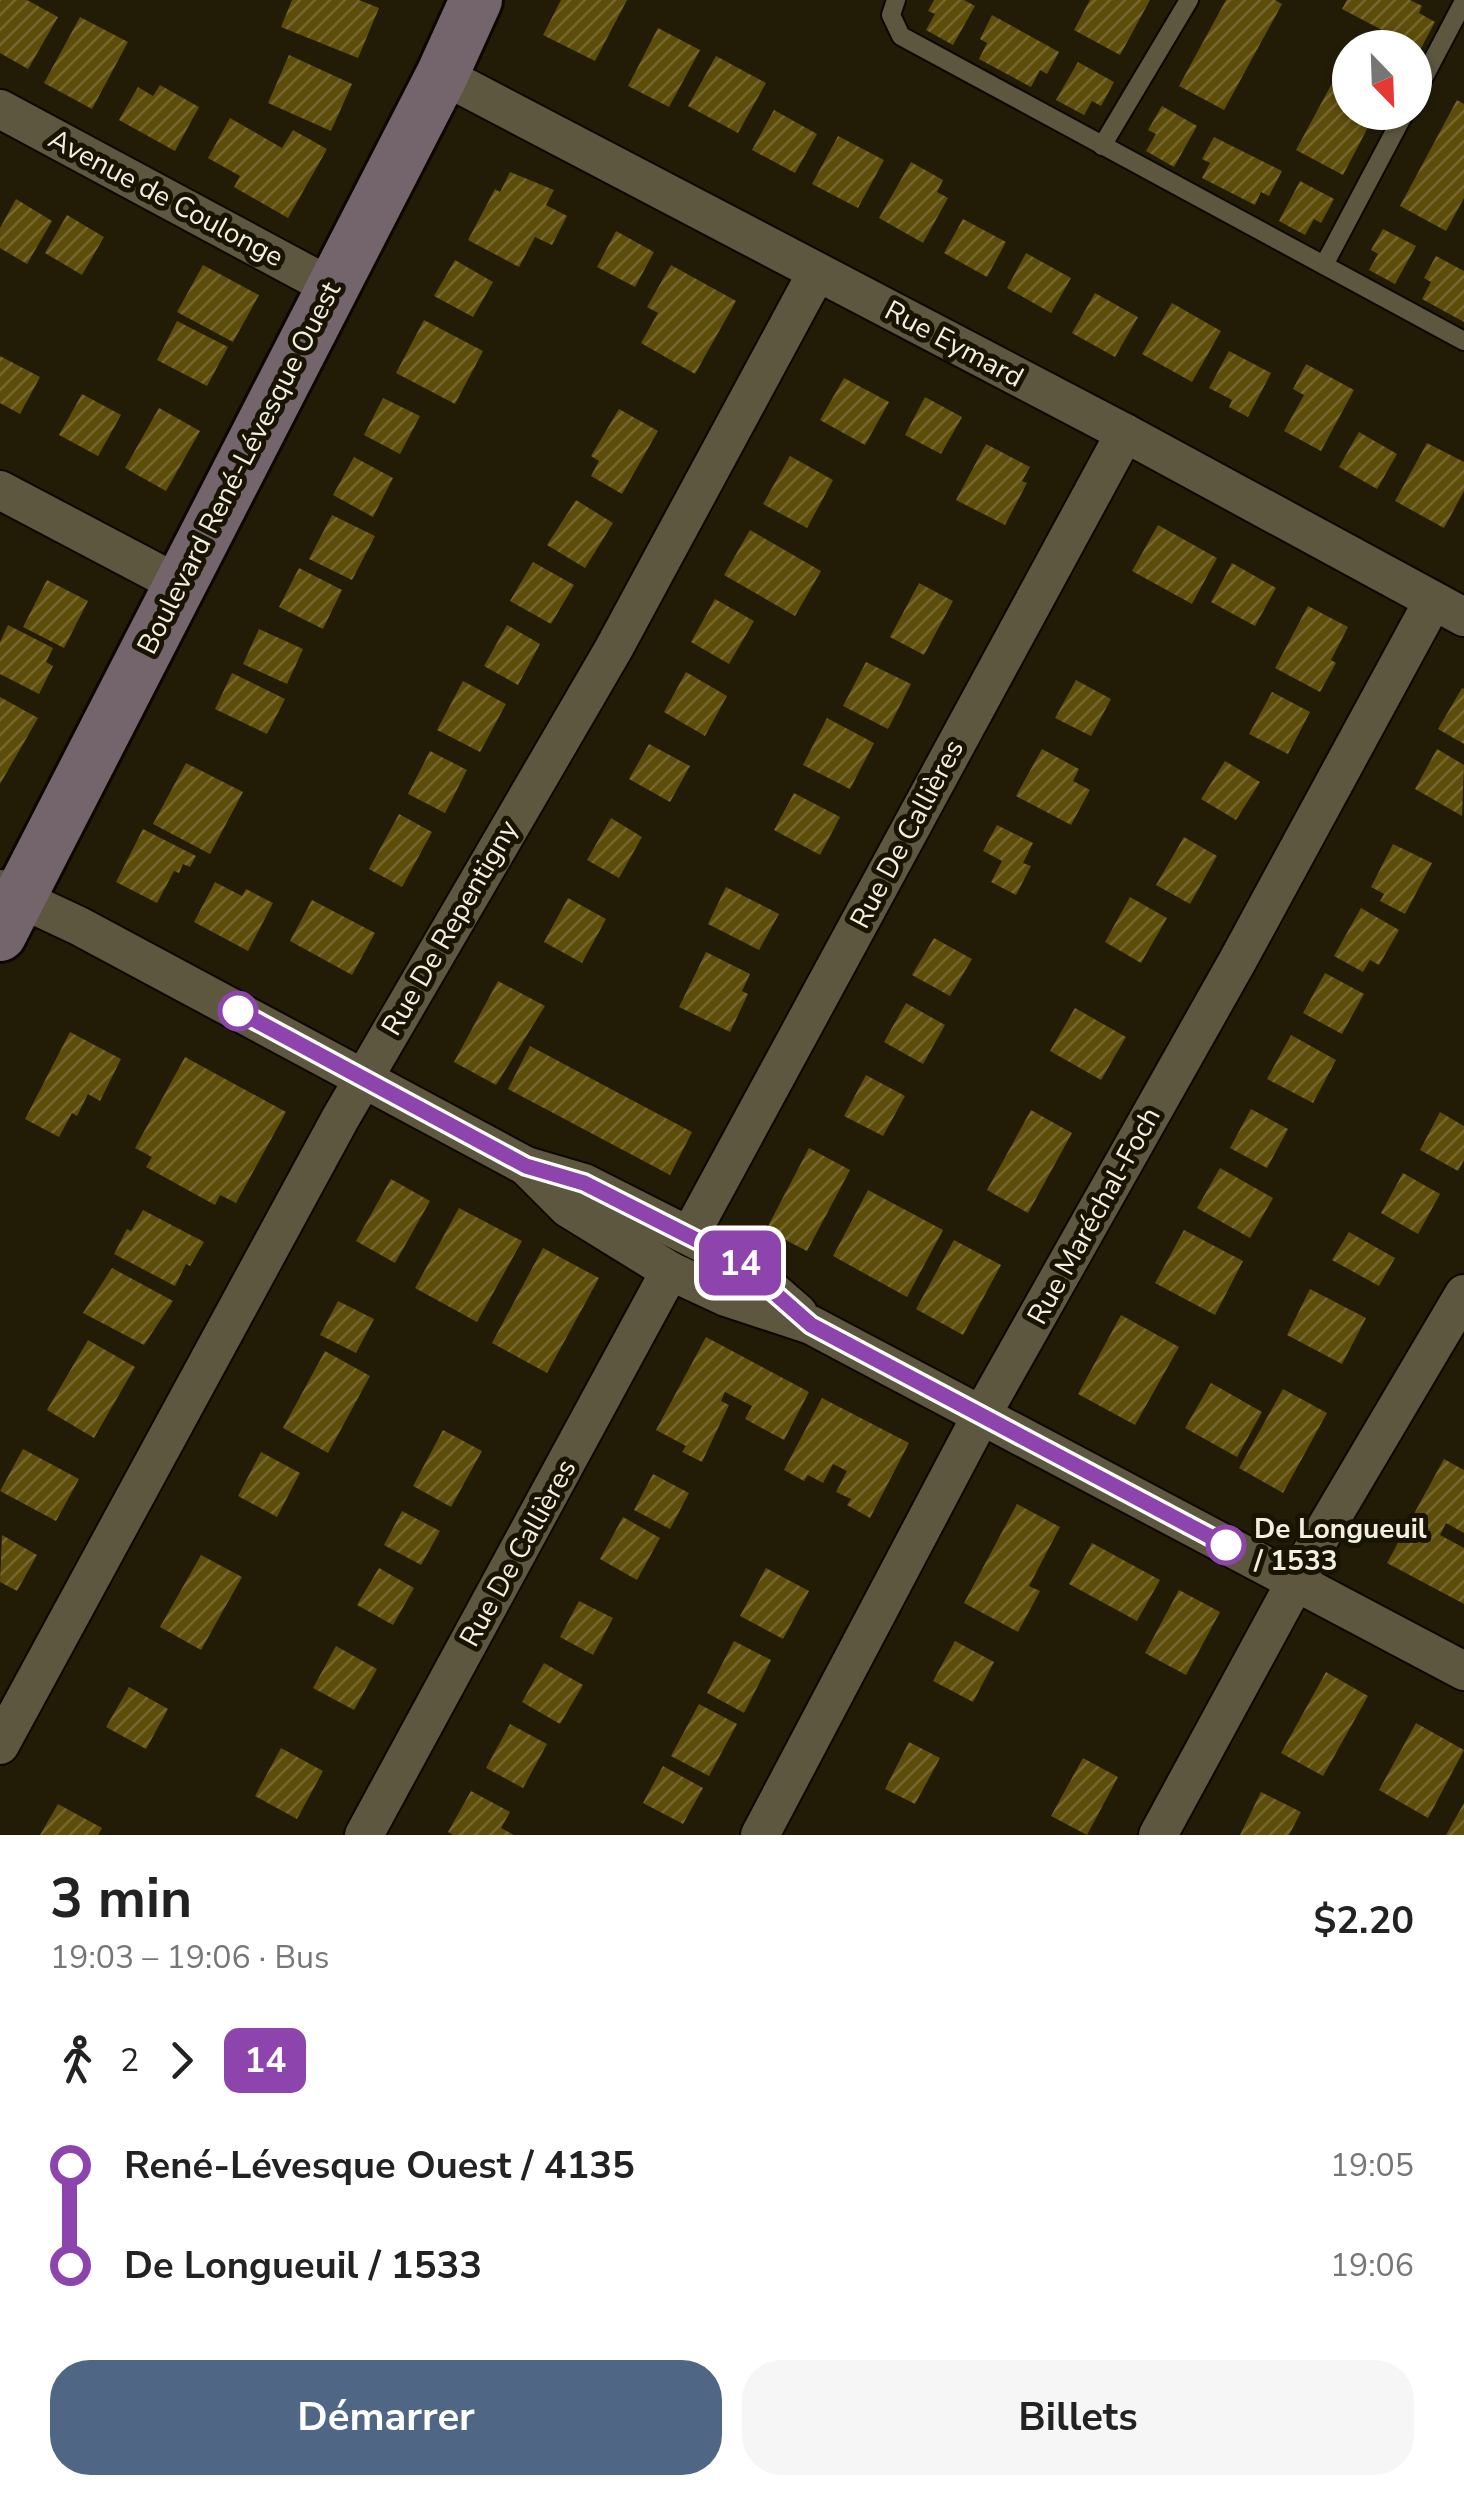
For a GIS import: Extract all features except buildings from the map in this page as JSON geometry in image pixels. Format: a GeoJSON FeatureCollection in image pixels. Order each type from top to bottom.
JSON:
{"type":"FeatureCollection","features":[{"type":"Feature","properties":{"kind":"main road","name":"Boulevard René-Lévesque Ouest"},"geometry":{"type":"LineString","coordinates":[[6,907],[180,585],[442,75],[476,0]]}},
{"type":"Feature","properties":{"kind":"street","name":"Rue Eymard"},"geometry":{"type":"LineString","coordinates":[[442,75],[1125,433],[1449,609]]}},
{"type":"Feature","properties":{"kind":"street","name":"Avenue de Coulonge"},"geometry":{"type":"LineString","coordinates":[[0,109],[331,287]]}},
{"type":"Feature","properties":{"kind":"street","name":"Rue De Repentigny"},"geometry":{"type":"LineString","coordinates":[[0,1745],[363,1078],[613,650],[817,272]]}},
{"type":"Feature","properties":{"kind":"street","name":"Rue De Callières"},"geometry":{"type":"LineString","coordinates":[[690,1235],[1125,433]]}},
{"type":"Feature","properties":{"kind":"street"},"geometry":{"type":"LineString","coordinates":[[0,490],[180,585]]}},
{"type":"Feature","properties":{"kind":"street","name":"Rue Maréchal-Foch"},"geometry":{"type":"LineString","coordinates":[[760,1835],[981,1416],[1238,960],[1449,609]]}},
{"type":"Feature","properties":{"kind":"street"},"geometry":{"type":"LineString","coordinates":[[6,907],[79,926],[526,1166],[584,1183],[690,1235],[738,1261],[811,1325]]}},
{"type":"Feature","properties":{"kind":"street"},"geometry":{"type":"LineString","coordinates":[[526,1166],[568,1208],[670,1271],[726,1297],[811,1325],[1464,1671]]}},
{"type":"Feature","properties":{"kind":"street","name":"Rue De Callières"},"geometry":{"type":"LineString","coordinates":[[364,1835],[670,1271]]}},
{"type":"Feature","properties":{"kind":"street"},"geometry":{"type":"LineString","coordinates":[[1158,1835],[1296,1582],[1464,1294]]}},
{"type":"Feature","properties":{"kind":"lane"},"geometry":{"type":"LineString","coordinates":[[896,0],[890,15],[902,36],[1464,341]]}},
{"type":"Feature","properties":{"kind":"lane"},"geometry":{"type":"LineString","coordinates":[[1102,146],[1189,0]]}},
{"type":"Feature","properties":{"kind":"lane"},"geometry":{"type":"LineString","coordinates":[[1432,62],[1464,1]]}},
{"type":"Feature","properties":{"kind":"lane"},"geometry":{"type":"LineString","coordinates":[[1324,265],[1395,130]]}},
{"type":"Feature","properties":{"kind":"bus line","name":"14"},"geometry":{"type":"LineString","coordinates":[[238,1011],[526,1166],[584,1183],[690,1235],[738,1261],[811,1325],[1226,1545]]}},
{"type":"Feature","properties":{"kind":"place","name":"De Longueuil / 1533"},"geometry":{"type":"Point","coordinates":[1226,1545]}}]}
